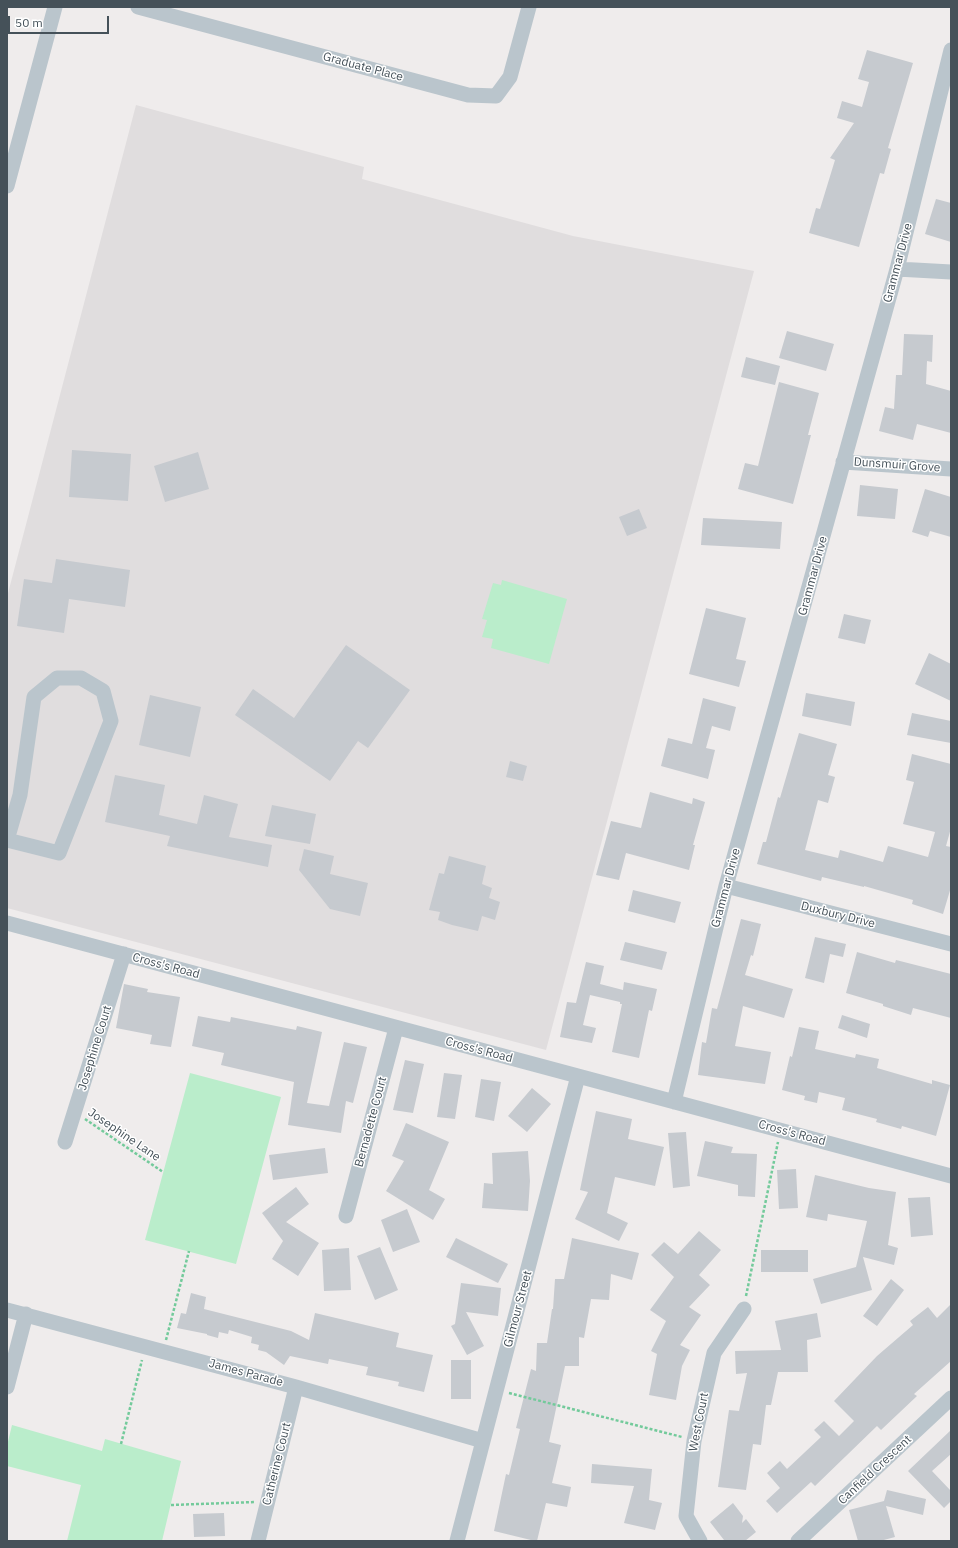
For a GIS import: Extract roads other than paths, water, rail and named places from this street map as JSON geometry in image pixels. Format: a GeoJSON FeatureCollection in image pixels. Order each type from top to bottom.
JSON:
{"type":"FeatureCollection","features":[{"type":"Feature","properties":{"kind":"street"},"geometry":{"type":"LineString","coordinates":[[7,186],[55,7]]}},
{"type":"Feature","properties":{"kind":"street","name":"Graduate Place"},"geometry":{"type":"LineString","coordinates":[[138,7],[468,95],[496,96],[510,77],[529,7]]}},
{"type":"Feature","properties":{"kind":"street","name":"Grammar Drive"},"geometry":{"type":"LineString","coordinates":[[674,1102],[726,886],[805,606],[843,462],[897,269],[951,50]]}},
{"type":"Feature","properties":{"kind":"street"},"geometry":{"type":"LineString","coordinates":[[897,269],[951,272]]}},
{"type":"Feature","properties":{"kind":"street","name":"Dunsmuir Grove"},"geometry":{"type":"LineString","coordinates":[[843,462],[951,469]]}},
{"type":"Feature","properties":{"kind":"street"},"geometry":{"type":"LineString","coordinates":[[57,678],[81,678],[103,691],[111,721],[59,853],[7,840],[20,796],[34,697],[57,678]]}},
{"type":"Feature","properties":{"kind":"street","name":"Duxbury Drive"},"geometry":{"type":"LineString","coordinates":[[726,886],[951,944]]}},
{"type":"Feature","properties":{"kind":"street","name":"Cross's Road"},"geometry":{"type":"LineString","coordinates":[[7,923],[951,1176]]}},
{"type":"Feature","properties":{"kind":"street","name":"Josephine Court"},"geometry":{"type":"LineString","coordinates":[[65,1142],[124,954]]}},
{"type":"Feature","properties":{"kind":"street","name":"Bernadette Court"},"geometry":{"type":"LineString","coordinates":[[346,1216],[396,1028]]}},
{"type":"Feature","properties":{"kind":"street","name":"Gilmour Street"},"geometry":{"type":"LineString","coordinates":[[457,1541],[578,1076]]}},
{"type":"Feature","properties":{"kind":"street","name":"West Court"},"geometry":{"type":"LineString","coordinates":[[700,1541],[686,1516],[694,1440],[714,1353],[744,1309]]}},
{"type":"Feature","properties":{"kind":"street","name":"James Parade"},"geometry":{"type":"LineString","coordinates":[[7,1310],[296,1387],[483,1441]]}},
{"type":"Feature","properties":{"kind":"street"},"geometry":{"type":"LineString","coordinates":[[7,1387],[26,1314]]}},
{"type":"Feature","properties":{"kind":"street","name":"Catherine Court"},"geometry":{"type":"LineString","coordinates":[[258,1541],[296,1387]]}},
{"type":"Feature","properties":{"kind":"street","name":"Canfield Crescent"},"geometry":{"type":"LineString","coordinates":[[802,1540],[951,1398]]}}]}
